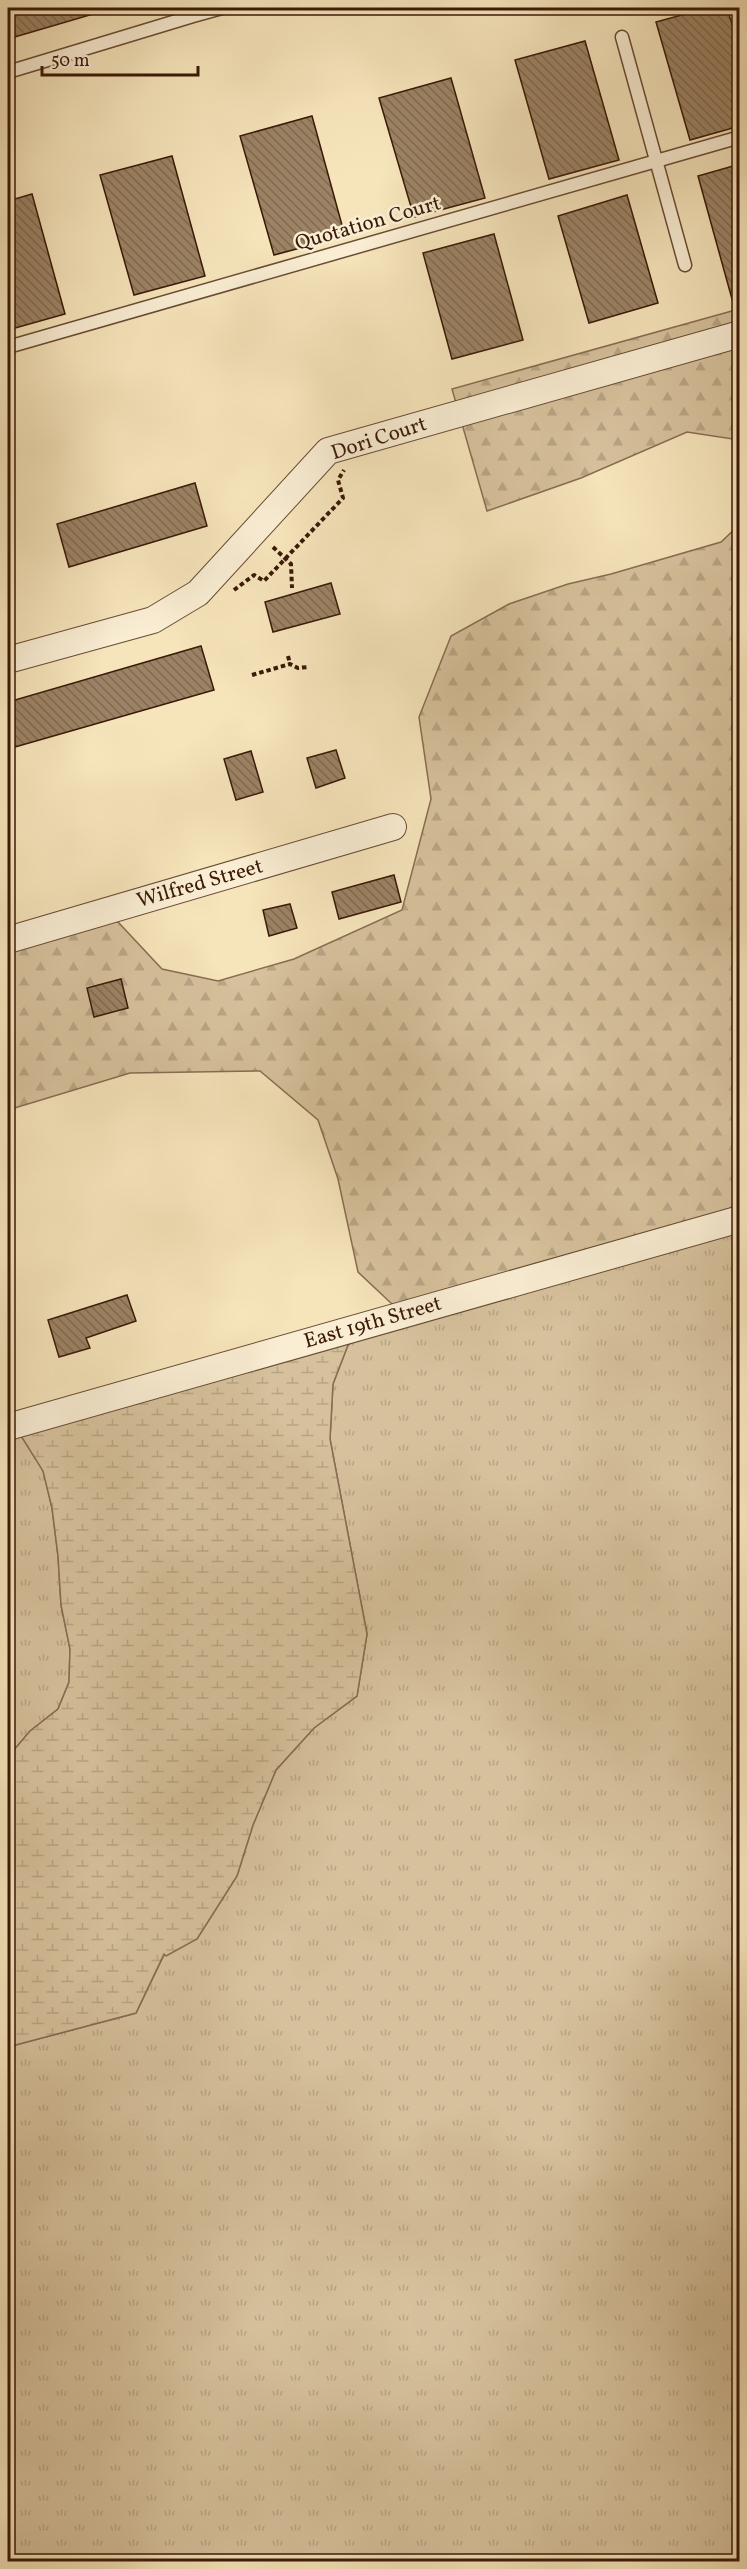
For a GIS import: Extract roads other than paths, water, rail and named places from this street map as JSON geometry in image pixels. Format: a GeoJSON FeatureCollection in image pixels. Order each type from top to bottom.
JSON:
{"type":"FeatureCollection","features":[{"type":"Feature","properties":{"kind":"street","name":"Dori Court"},"geometry":{"type":"LineString","coordinates":[[8,660],[153,620],[198,593],[328,452],[740,334]]}},
{"type":"Feature","properties":{"kind":"street","name":"Wilfred Street"},"geometry":{"type":"LineString","coordinates":[[8,940],[393,827]]}},
{"type":"Feature","properties":{"kind":"street","name":"East 19th Street"},"geometry":{"type":"LineString","coordinates":[[8,1426],[740,1220]]}},
{"type":"Feature","properties":{"kind":"lane"},"geometry":{"type":"LineString","coordinates":[[8,72],[192,12],[222,8]]}},
{"type":"Feature","properties":{"kind":"lane"},"geometry":{"type":"LineString","coordinates":[[622,37],[685,265]]}},
{"type":"Feature","properties":{"kind":"lane","name":"Quotation Court"},"geometry":{"type":"LineString","coordinates":[[8,347],[740,137]]}}]}
